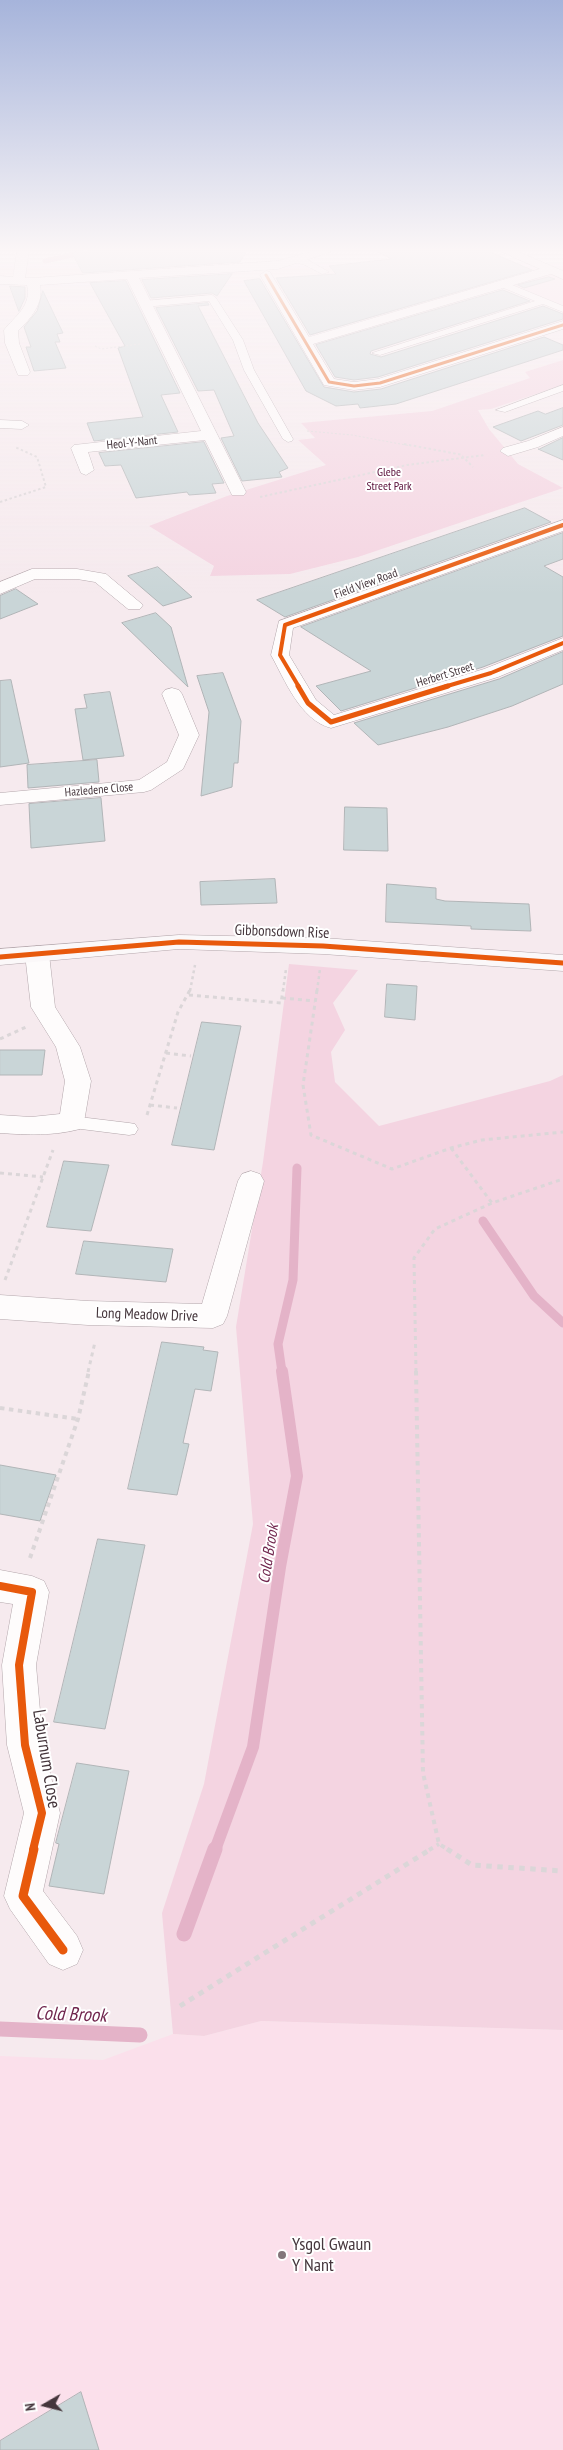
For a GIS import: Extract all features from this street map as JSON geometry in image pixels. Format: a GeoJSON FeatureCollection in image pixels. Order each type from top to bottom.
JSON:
{"type":"FeatureCollection","features":[{"type":"Feature","properties":{"kind":"street"},"geometry":{"type":"LineString","coordinates":[[21,366],[23,372]]}},
{"type":"Feature","properties":{"kind":"street"},"geometry":{"type":"LineString","coordinates":[[175,366],[238,492]]}},
{"type":"Feature","properties":{"kind":"street"},"geometry":{"type":"LineString","coordinates":[[320,366],[329,382],[354,386],[380,383],[433,366]]}},
{"type":"Feature","properties":{"kind":"street"},"geometry":{"type":"LineString","coordinates":[[0,424],[22,425]]}},
{"type":"Feature","properties":{"kind":"street"},"geometry":{"type":"LineString","coordinates":[[508,451],[562,433]]}},
{"type":"Feature","properties":{"kind":"street","name":"Heol-Y-Nant"},"geometry":{"type":"LineString","coordinates":[[86,470],[79,448],[208,435]]}},
{"type":"Feature","properties":{"kind":"street","name":"Field View Road"},"geometry":{"type":"LineString","coordinates":[[331,722],[308,703],[280,655],[285,626],[563,525]]}},
{"type":"Feature","properties":{"kind":"street"},"geometry":{"type":"LineString","coordinates":[[0,588],[32,574],[77,574],[100,578],[134,606]]}},
{"type":"Feature","properties":{"kind":"street","name":"Herbert Street"},"geometry":{"type":"LineString","coordinates":[[331,722],[491,673],[563,643]]}},
{"type":"Feature","properties":{"kind":"street","name":"Hazledene Close"},"geometry":{"type":"LineString","coordinates":[[0,799],[144,786],[176,765],[189,735],[172,694]]}},
{"type":"Feature","properties":{"kind":"street","name":"Gibbonsdown Rise"},"geometry":{"type":"LineString","coordinates":[[0,957],[179,942],[200,942],[323,946],[563,963]]}},
{"type":"Feature","properties":{"kind":"street"},"geometry":{"type":"LineString","coordinates":[[0,1124],[31,1126],[70,1122],[78,1082],[68,1047],[43,1007],[37,954]]}},
{"type":"Feature","properties":{"kind":"street","name":"Long Meadow Drive"},"geometry":{"type":"LineString","coordinates":[[2,1296],[101,1313],[213,1316],[229,1254],[251,1182]]}},
{"type":"Feature","properties":{"kind":"street","name":"Laburnum Close"},"geometry":{"type":"LineString","coordinates":[[9,1588],[32,1592],[18,1665],[25,1746],[42,1813],[23,1896],[63,1950]]}},
{"type":"Feature","properties":{"kind":"lane"},"geometry":{"type":"LineString","coordinates":[[248,366],[286,435]]}},
{"type":"Feature","properties":{"kind":"lane"},"geometry":{"type":"LineString","coordinates":[[501,410],[563,388]]}},
{"type":"Feature","properties":{"kind":"lane"},"geometry":{"type":"LineString","coordinates":[[70,1122],[129,1128]]}},
{"type":"Feature","properties":{"kind":"path"},"geometry":{"type":"LineString","coordinates":[[286,435],[321,431],[466,456]]}},
{"type":"Feature","properties":{"kind":"path"},"geometry":{"type":"LineString","coordinates":[[0,502],[46,487],[37,457],[10,444]]}},
{"type":"Feature","properties":{"kind":"path"},"geometry":{"type":"LineString","coordinates":[[238,492],[247,499],[407,464],[508,451]]}},
{"type":"Feature","properties":{"kind":"path"},"geometry":{"type":"LineString","coordinates":[[462,456],[473,467]]}},
{"type":"Feature","properties":{"kind":"path"},"geometry":{"type":"LineString","coordinates":[[129,1128],[144,1125],[178,1012],[189,995],[200,942]]}},
{"type":"Feature","properties":{"kind":"path"},"geometry":{"type":"LineString","coordinates":[[189,995],[281,1003],[290,945]]}},
{"type":"Feature","properties":{"kind":"path"},"geometry":{"type":"LineString","coordinates":[[323,946],[303,1085],[311,1135],[392,1169],[451,1148],[482,1140],[563,1132]]}},
{"type":"Feature","properties":{"kind":"path"},"geometry":{"type":"LineString","coordinates":[[282,998],[315,1001]]}},
{"type":"Feature","properties":{"kind":"path"},"geometry":{"type":"LineString","coordinates":[[166,1053],[191,1056]]}},
{"type":"Feature","properties":{"kind":"path"},"geometry":{"type":"LineString","coordinates":[[150,1105],[177,1108]]}},
{"type":"Feature","properties":{"kind":"path"},"geometry":{"type":"LineString","coordinates":[[2,1296],[59,1133],[70,1122]]}},
{"type":"Feature","properties":{"kind":"path"},"geometry":{"type":"LineString","coordinates":[[451,1148],[492,1203]]}},
{"type":"Feature","properties":{"kind":"path"},"geometry":{"type":"LineString","coordinates":[[0,1174],[43,1177]]}},
{"type":"Feature","properties":{"kind":"path"},"geometry":{"type":"LineString","coordinates":[[563,1179],[492,1203],[435,1229],[414,1258],[423,1773],[439,1844],[472,1865],[563,1871]]}},
{"type":"Feature","properties":{"kind":"path"},"geometry":{"type":"LineString","coordinates":[[9,1588],[78,1420],[101,1313]]}},
{"type":"Feature","properties":{"kind":"path"},"geometry":{"type":"LineString","coordinates":[[0,1408],[78,1420]]}},
{"type":"Feature","properties":{"kind":"path"},"geometry":{"type":"LineString","coordinates":[[180,2006],[439,1844]]}},
{"type":"Feature","properties":{"kind":"shaded area","name":"Ysgol Gwaun Y Nant"},"geometry":{"type":"Polygon","coordinates":[[[261,2021],[563,2030],[563,2450],[0,2450],[0,2056],[103,2060],[173,2034],[204,2036],[261,2021]]]}},
{"type":"Feature","properties":{"kind":"green space","name":"Glebe Street Park"},"geometry":{"type":"Polygon","coordinates":[[[543,366],[563,366],[563,385],[491,409],[478,410],[489,429],[518,464],[563,488],[358,557],[290,574],[210,576],[214,566],[149,526],[227,496],[326,465],[298,440],[315,438],[301,423],[432,411],[530,378],[525,372],[543,366]]]}},
{"type":"Feature","properties":{"kind":"green space"},"geometry":{"type":"Polygon","coordinates":[[[289,964],[358,970],[333,1003],[345,1030],[331,1052],[335,1082],[379,1126],[550,1081],[563,1075],[563,2030],[261,2021],[204,2036],[173,2034],[162,1913],[204,1784],[253,1524],[236,1327],[263,1162],[289,964]]]}},
{"type":"Feature","properties":{"kind":"building"},"geometry":{"type":"Polygon","coordinates":[[[32,366],[65,366],[66,368],[34,371],[32,366]]]}},
{"type":"Feature","properties":{"kind":"building"},"geometry":{"type":"Polygon","coordinates":[[[125,366],[167,366],[180,393],[161,395],[178,432],[94,441],[87,423],[143,417],[125,366]]]}},
{"type":"Feature","properties":{"kind":"building"},"geometry":{"type":"Polygon","coordinates":[[[186,366],[229,366],[258,423],[288,468],[279,472],[282,477],[242,481],[221,438],[234,436],[214,390],[198,391],[186,366]]]}},
{"type":"Feature","properties":{"kind":"building"},"geometry":{"type":"Polygon","coordinates":[[[292,366],[312,366],[324,387],[354,392],[381,389],[452,366],[512,366],[396,404],[360,408],[358,404],[336,406],[306,391],[292,366]]]}},
{"type":"Feature","properties":{"kind":"building"},"geometry":{"type":"Polygon","coordinates":[[[329,366],[412,366],[378,377],[354,380],[335,377],[329,366]]]}},
{"type":"Feature","properties":{"kind":"building"},"geometry":{"type":"Polygon","coordinates":[[[563,408],[563,425],[521,441],[493,427],[538,411],[545,414],[563,408]]]}},
{"type":"Feature","properties":{"kind":"building"},"geometry":{"type":"Polygon","coordinates":[[[563,438],[563,460],[538,449],[539,449],[563,438]]]}},
{"type":"Feature","properties":{"kind":"building"},"geometry":{"type":"Polygon","coordinates":[[[204,442],[224,483],[212,484],[216,493],[189,495],[187,492],[136,498],[121,465],[105,466],[99,453],[204,442]]]}},
{"type":"Feature","properties":{"kind":"building"},"geometry":{"type":"Polygon","coordinates":[[[525,508],[551,522],[285,617],[257,600],[525,508]]]}},
{"type":"Feature","properties":{"kind":"building"},"geometry":{"type":"Polygon","coordinates":[[[563,533],[563,559],[544,566],[563,577],[563,636],[483,667],[341,711],[316,686],[371,671],[301,627],[563,533]]]}},
{"type":"Feature","properties":{"kind":"building"},"geometry":{"type":"Polygon","coordinates":[[[158,567],[192,597],[163,606],[128,576],[158,567]]]}},
{"type":"Feature","properties":{"kind":"building"},"geometry":{"type":"Polygon","coordinates":[[[16,589],[38,604],[0,619],[0,596],[16,589]]]}},
{"type":"Feature","properties":{"kind":"building"},"geometry":{"type":"Polygon","coordinates":[[[156,613],[171,627],[188,687],[122,623],[156,613]]]}},
{"type":"Feature","properties":{"kind":"building"},"geometry":{"type":"Polygon","coordinates":[[[563,652],[563,684],[512,706],[448,727],[378,745],[354,723],[499,679],[563,652]]]}},
{"type":"Feature","properties":{"kind":"building"},"geometry":{"type":"Polygon","coordinates":[[[223,673],[241,721],[238,763],[234,763],[232,787],[201,796],[209,712],[197,676],[223,673]]]}},
{"type":"Feature","properties":{"kind":"building"},"geometry":{"type":"Polygon","coordinates":[[[11,680],[29,763],[0,767],[0,681],[11,680]]]}},
{"type":"Feature","properties":{"kind":"building"},"geometry":{"type":"Polygon","coordinates":[[[110,692],[124,756],[83,760],[75,709],[87,708],[84,695],[110,692]]]}},
{"type":"Feature","properties":{"kind":"building"},"geometry":{"type":"Polygon","coordinates":[[[97,760],[99,782],[28,788],[27,765],[97,760]]]}},
{"type":"Feature","properties":{"kind":"building"},"geometry":{"type":"Polygon","coordinates":[[[101,798],[105,841],[31,848],[29,804],[101,798]]]}},
{"type":"Feature","properties":{"kind":"building"},"geometry":{"type":"Polygon","coordinates":[[[345,807],[387,808],[388,851],[344,850],[345,807]]]}},
{"type":"Feature","properties":{"kind":"building"},"geometry":{"type":"Polygon","coordinates":[[[275,879],[277,903],[201,905],[200,882],[275,879]]]}},
{"type":"Feature","properties":{"kind":"building"},"geometry":{"type":"Polygon","coordinates":[[[387,884],[436,888],[436,899],[445,901],[529,904],[531,931],[471,929],[471,926],[386,922],[387,884]]]}},
{"type":"Feature","properties":{"kind":"building"},"geometry":{"type":"Polygon","coordinates":[[[387,984],[417,986],[415,1020],[385,1017],[387,984]]]}},
{"type":"Feature","properties":{"kind":"building"},"geometry":{"type":"Polygon","coordinates":[[[202,1022],[241,1026],[214,1150],[172,1145],[202,1022]]]}},
{"type":"Feature","properties":{"kind":"building"},"geometry":{"type":"Polygon","coordinates":[[[0,1050],[45,1050],[42,1075],[0,1075],[0,1050]]]}},
{"type":"Feature","properties":{"kind":"building"},"geometry":{"type":"Polygon","coordinates":[[[64,1161],[109,1165],[91,1231],[47,1227],[64,1161]]]}},
{"type":"Feature","properties":{"kind":"building"},"geometry":{"type":"Polygon","coordinates":[[[84,1241],[173,1249],[166,1282],[76,1274],[84,1241]]]}},
{"type":"Feature","properties":{"kind":"building"},"geometry":{"type":"Polygon","coordinates":[[[162,1342],[204,1347],[203,1350],[218,1352],[211,1391],[195,1389],[183,1443],[189,1444],[177,1495],[128,1489],[162,1342]]]}},
{"type":"Feature","properties":{"kind":"building"},"geometry":{"type":"Polygon","coordinates":[[[0,1465],[56,1475],[40,1521],[0,1514],[0,1465]]]}},
{"type":"Feature","properties":{"kind":"building"},"geometry":{"type":"Polygon","coordinates":[[[98,1539],[145,1545],[105,1729],[54,1722],[98,1539]]]}},
{"type":"Feature","properties":{"kind":"building"},"geometry":{"type":"Polygon","coordinates":[[[77,1763],[129,1771],[104,1894],[49,1886],[59,1844],[56,1843],[77,1763]]]}},
{"type":"Feature","properties":{"kind":"building"},"geometry":{"type":"Polygon","coordinates":[[[81,2392],[99,2450],[0,2450],[0,2441],[81,2392]]]}},
{"type":"Feature","properties":{"kind":"waterway","name":"Cold Brook"},"geometry":{"type":"LineString","coordinates":[[282,1372],[278,1344],[293,1280],[297,1168]]}},
{"type":"Feature","properties":{"kind":"waterway"},"geometry":{"type":"LineString","coordinates":[[483,1221],[534,1296],[563,1323]]}},
{"type":"Feature","properties":{"kind":"waterway","name":"Cold Brook"},"geometry":{"type":"LineString","coordinates":[[215,1850],[253,1747],[280,1567],[297,1476],[282,1371]]}},
{"type":"Feature","properties":{"kind":"waterway","name":"Cold Brook"},"geometry":{"type":"LineString","coordinates":[[184,1934],[215,1849]]}},
{"type":"Feature","properties":{"kind":"waterway","name":"Cold Brook"},"geometry":{"type":"LineString","coordinates":[[0,2029],[140,2035]]}},
{"type":"Feature","properties":{"kind":"cycle path"},"geometry":{"type":"LineString","coordinates":[[320,366],[329,382],[354,386],[380,383],[433,366]]}},
{"type":"Feature","properties":{"kind":"cycle path"},"geometry":{"type":"LineString","coordinates":[[563,525],[285,625],[280,655],[308,703],[331,722],[491,673],[563,643]]}},
{"type":"Feature","properties":{"kind":"cycle path"},"geometry":{"type":"LineString","coordinates":[[0,957],[179,942],[323,946],[563,963]]}},
{"type":"Feature","properties":{"kind":"cycle path"},"geometry":{"type":"LineString","coordinates":[[0,1586],[32,1592],[19,1665],[25,1745],[42,1813],[23,1896],[63,1950]]}},
{"type":"Feature","properties":{"kind":"place","name":"Ysgol Gwaun Y Nant"},"geometry":{"type":"Point","coordinates":[282,2255]}}]}
